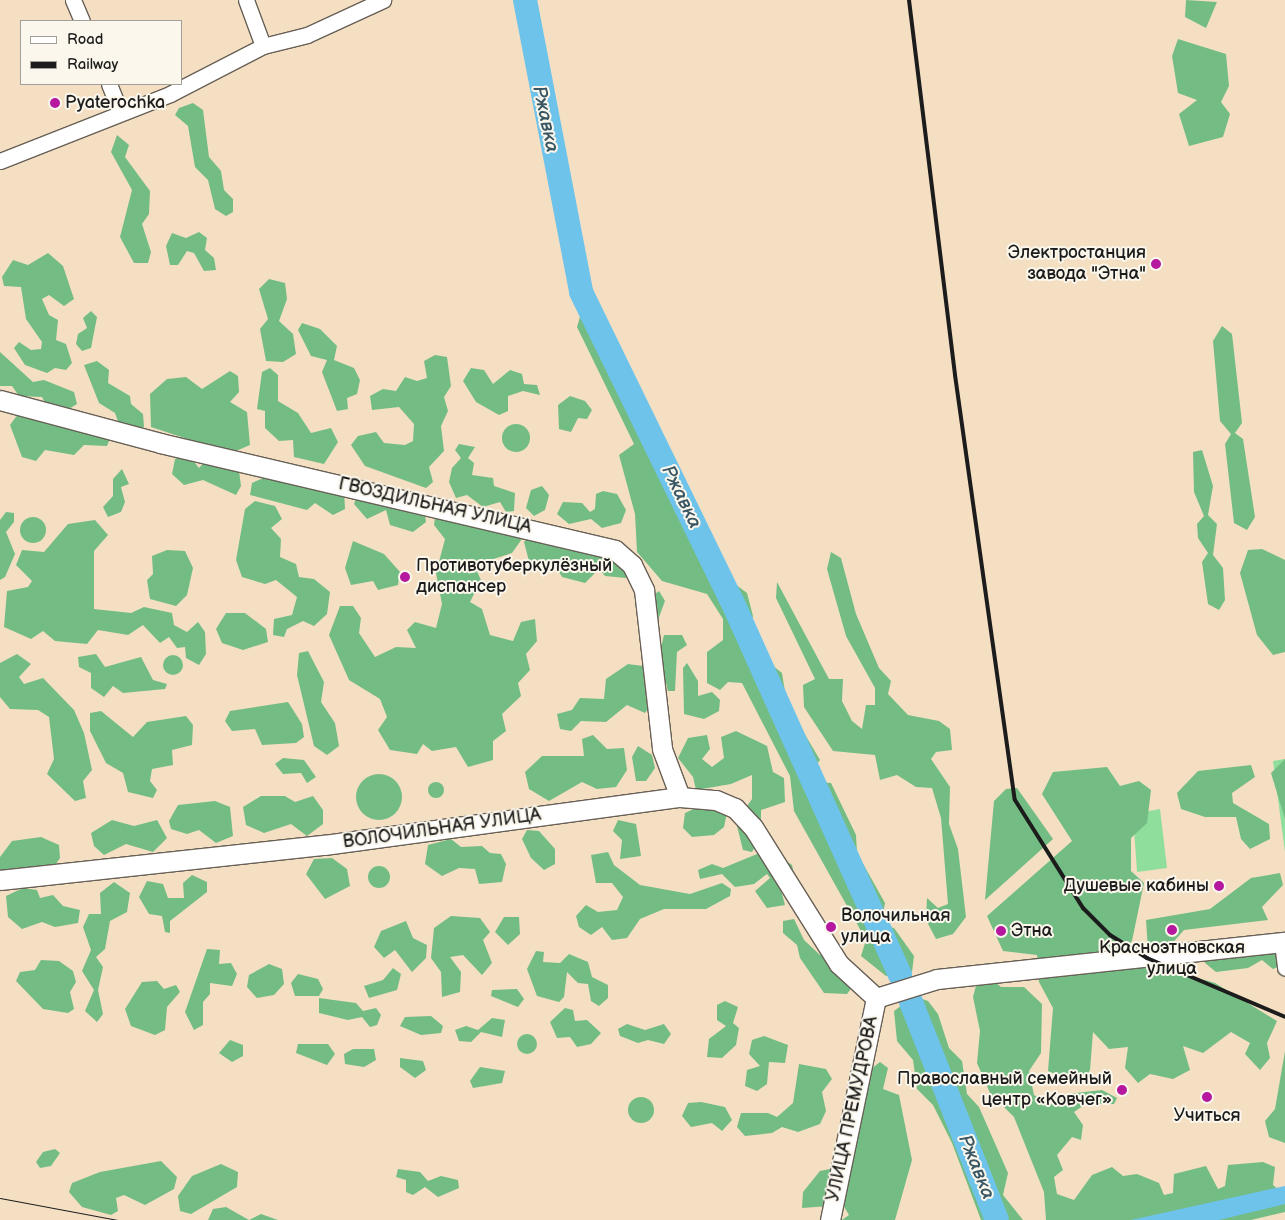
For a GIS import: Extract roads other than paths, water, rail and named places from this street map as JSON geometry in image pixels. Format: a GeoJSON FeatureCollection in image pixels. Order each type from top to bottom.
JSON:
{"type":"FeatureCollection","features":[{"type":"Feature","properties":{"kind":"street"},"geometry":{"type":"LineString","coordinates":[[73,0],[82,20]]}},
{"type":"Feature","properties":{"kind":"street"},"geometry":{"type":"LineString","coordinates":[[246,0],[263,46]]}},
{"type":"Feature","properties":{"kind":"street"},"geometry":{"type":"LineString","coordinates":[[0,161],[120,112],[170,94],[263,46],[307,35],[383,0]]}},
{"type":"Feature","properties":{"kind":"street"},"geometry":{"type":"LineString","coordinates":[[108,85],[120,112]]}},
{"type":"Feature","properties":{"kind":"street","name":"ГВОЗДИЛЬНАЯ УЛИЦА"},"geometry":{"type":"LineString","coordinates":[[0,400],[160,443],[615,550],[632,565],[644,590],[662,749],[680,797]]}},
{"type":"Feature","properties":{"kind":"street","name":"ВОЛОЧИЛЬНАЯ УЛИЦА"},"geometry":{"type":"LineString","coordinates":[[0,880],[324,845],[680,797],[716,800],[734,808],[753,827],[839,964],[876,998]]}},
{"type":"Feature","properties":{"kind":"street"},"geometry":{"type":"LineString","coordinates":[[876,998],[937,979],[1283,942],[1285,968]]}},
{"type":"Feature","properties":{"kind":"street","name":"УЛИЦА ПРЕМУДРОВА"},"geometry":{"type":"LineString","coordinates":[[830,1220],[876,998]]}},
{"type":"Feature","properties":{"kind":"water"},"geometry":{"type":"Polygon","coordinates":[[[1285,1186],[1285,1204],[1219,1220],[1131,1220],[1285,1186]]]}},
{"type":"Feature","properties":{"kind":"waterway","name":"Ржавка"},"geometry":{"type":"LineString","coordinates":[[525,0],[581,292],[732,601],[900,975]]}},
{"type":"Feature","properties":{"kind":"waterway","name":"Ржавка"},"geometry":{"type":"LineString","coordinates":[[911,1002],[997,1220]]}},
{"type":"Feature","properties":{"kind":"tram line"},"geometry":{"type":"LineString","coordinates":[[0,1198],[118,1220]]}},
{"type":"Feature","properties":{"kind":"railway"},"geometry":{"type":"LineString","coordinates":[[909,0],[955,375],[1015,800],[1083,908],[1110,935],[1147,958],[1285,1017]]}},
{"type":"Feature","properties":{"kind":"place","name":"Pyaterochka"},"geometry":{"type":"Point","coordinates":[55,103]}},
{"type":"Feature","properties":{"kind":"place","name":"Электростанция завода \"Этна\""},"geometry":{"type":"Point","coordinates":[1156,264]}},
{"type":"Feature","properties":{"kind":"place","name":"Противотуберкулёзный диспансер"},"geometry":{"type":"Point","coordinates":[405,577]}},
{"type":"Feature","properties":{"kind":"place","name":"Душевые кабины"},"geometry":{"type":"Point","coordinates":[1219,886]}},
{"type":"Feature","properties":{"kind":"place","name":"Волочильная улица"},"geometry":{"type":"Point","coordinates":[831,927]}},
{"type":"Feature","properties":{"kind":"place","name":"Красноэтновская улица"},"geometry":{"type":"Point","coordinates":[1172,930]}},
{"type":"Feature","properties":{"kind":"place","name":"Этна"},"geometry":{"type":"Point","coordinates":[1001,931]}},
{"type":"Feature","properties":{"kind":"place","name":"Православный семейный центр «Ковчег»"},"geometry":{"type":"Point","coordinates":[1122,1090]}},
{"type":"Feature","properties":{"kind":"place","name":"Учиться"},"geometry":{"type":"Point","coordinates":[1207,1097]}}]}
